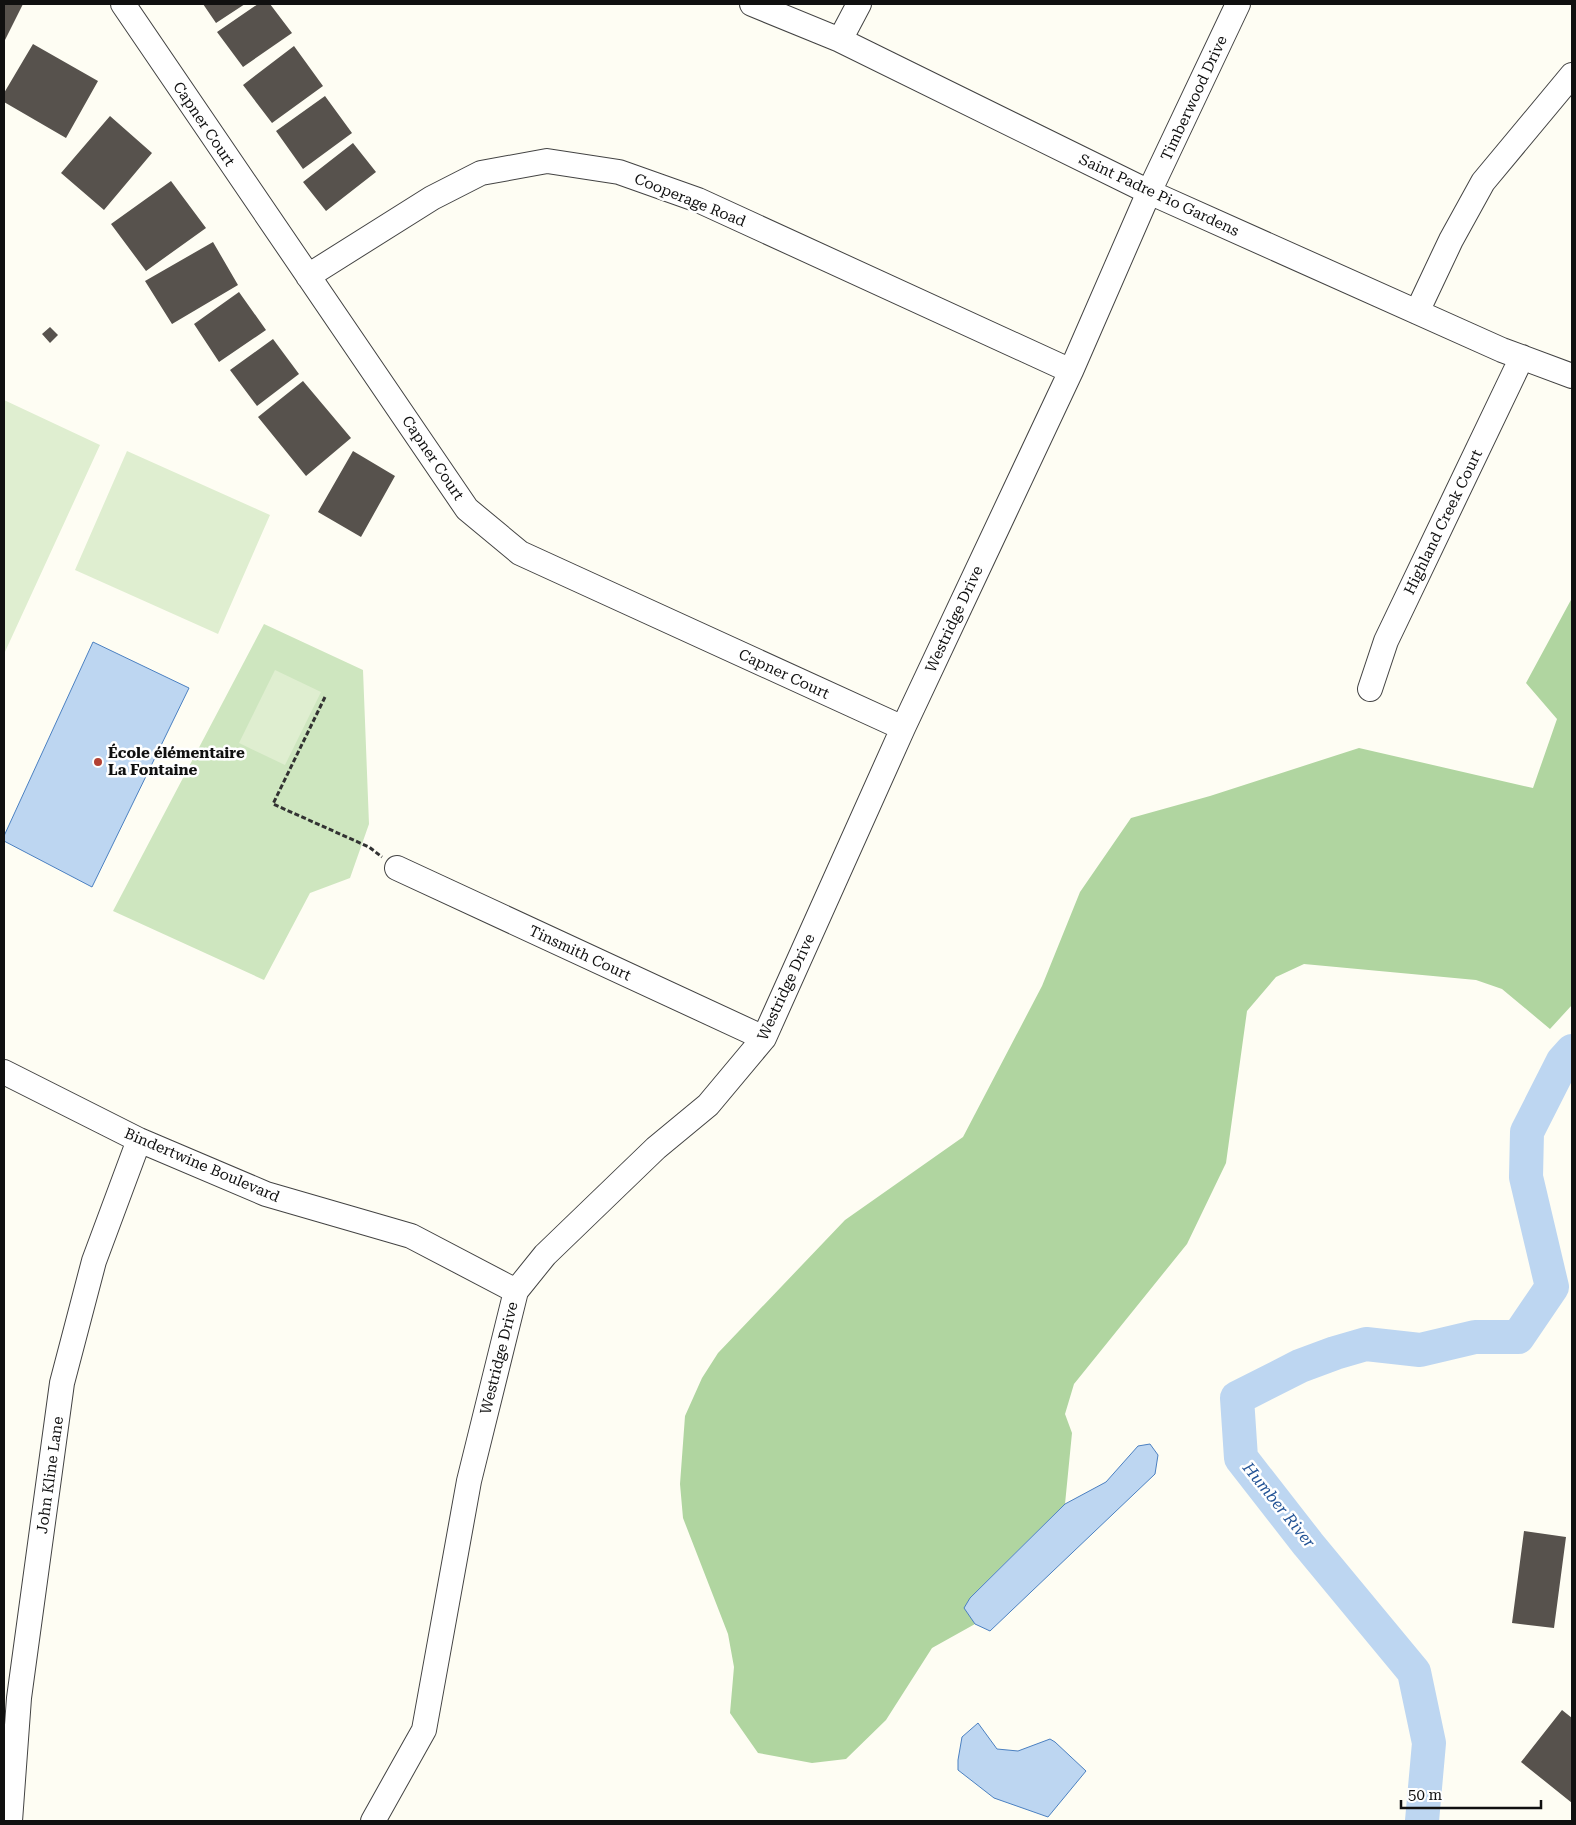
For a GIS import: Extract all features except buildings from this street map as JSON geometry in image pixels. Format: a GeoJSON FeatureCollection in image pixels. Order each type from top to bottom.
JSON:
{"type":"FeatureCollection","features":[{"type":"Feature","properties":{"kind":"street","name":"Capner Court"},"geometry":{"type":"LineString","coordinates":[[122,4],[467,509],[520,552],[903,728]]}},
{"type":"Feature","properties":{"kind":"street","name":"Saint Padre Pio Gardens"},"geometry":{"type":"LineString","coordinates":[[752,4],[840,40],[1149,192],[1417,312],[1522,357],[1572,376]]}},
{"type":"Feature","properties":{"kind":"street"},"geometry":{"type":"LineString","coordinates":[[840,40],[859,4]]}},
{"type":"Feature","properties":{"kind":"street","name":"Timberwood Drive"},"geometry":{"type":"LineString","coordinates":[[1149,192],[1238,4]]}},
{"type":"Feature","properties":{"kind":"street"},"geometry":{"type":"LineString","coordinates":[[1417,312],[1451,240],[1483,182],[1572,75]]}},
{"type":"Feature","properties":{"kind":"street","name":"Cooperage Road"},"geometry":{"type":"LineString","coordinates":[[308,276],[432,198],[481,173],[547,161],[619,172],[698,200],[1071,372]]}},
{"type":"Feature","properties":{"kind":"street","name":"Westridge Drive"},"geometry":{"type":"LineString","coordinates":[[374,1821],[424,1730],[469,1481],[516,1290],[545,1255],[656,1148],[708,1105],[764,1038],[903,728],[1071,372],[1149,192]]}},
{"type":"Feature","properties":{"kind":"street","name":"Highland Creek Court"},"geometry":{"type":"LineString","coordinates":[[1370,689],[1386,641],[1522,357]]}},
{"type":"Feature","properties":{"kind":"street","name":"Tinsmith Court"},"geometry":{"type":"LineString","coordinates":[[397,868],[764,1038]]}},
{"type":"Feature","properties":{"kind":"street","name":"Bindertwine Boulevard"},"geometry":{"type":"LineString","coordinates":[[4,1072],[139,1140],[266,1194],[412,1236],[516,1290]]}},
{"type":"Feature","properties":{"kind":"street","name":"John Kline Lane"},"geometry":{"type":"LineString","coordinates":[[10,1821],[19,1698],[62,1383],[94,1261],[139,1140]]}},
{"type":"Feature","properties":{"kind":"path"},"geometry":{"type":"LineString","coordinates":[[325,697],[273,804],[369,847],[397,868]]}},
{"type":"Feature","properties":{"kind":"green space"},"geometry":{"type":"Polygon","coordinates":[[[4,400],[100,445],[4,654],[4,400]]]}},
{"type":"Feature","properties":{"kind":"green space"},"geometry":{"type":"Polygon","coordinates":[[[127,451],[270,515],[218,634],[75,570],[127,451]]]}},
{"type":"Feature","properties":{"kind":"green space"},"geometry":{"type":"Polygon","coordinates":[[[1572,598],[1572,1005],[1550,1029],[1502,989],[1476,980],[1304,964],[1276,977],[1247,1011],[1226,1163],[1187,1244],[1074,1384],[1065,1414],[1072,1433],[1065,1504],[970,1598],[965,1608],[975,1624],[932,1648],[886,1720],[846,1759],[812,1763],[758,1753],[730,1713],[734,1667],[728,1634],[683,1518],[680,1484],[685,1416],[702,1378],[718,1353],[845,1220],[963,1137],[1042,986],[1080,892],[1131,818],[1210,796],[1359,748],[1533,788],[1557,719],[1526,683],[1572,598]]]}},
{"type":"Feature","properties":{"kind":"green space"},"geometry":{"type":"Polygon","coordinates":[[[264,624],[363,670],[369,824],[350,878],[310,893],[264,980],[113,911],[264,624]]]}},
{"type":"Feature","properties":{"kind":"green space"},"geometry":{"type":"Polygon","coordinates":[[[275,670],[321,692],[285,765],[239,743],[275,670]]]}},
{"type":"Feature","properties":{"kind":"water"},"geometry":{"type":"Polygon","coordinates":[[[93,642],[189,688],[92,887],[4,841],[4,836],[93,642]]]}},
{"type":"Feature","properties":{"kind":"water"},"geometry":{"type":"Polygon","coordinates":[[[1150,1444],[1158,1455],[1155,1474],[990,1631],[975,1624],[964,1608],[970,1598],[1065,1504],[1106,1482],[1138,1446],[1150,1444]]]}},
{"type":"Feature","properties":{"kind":"water"},"geometry":{"type":"Polygon","coordinates":[[[978,1723],[997,1749],[1018,1751],[1050,1739],[1086,1771],[1048,1817],[994,1798],[958,1770],[962,1737],[978,1723]]]}},
{"type":"Feature","properties":{"kind":"waterway","name":"Humber River"},"geometry":{"type":"LineString","coordinates":[[1422,1821],[1429,1743],[1414,1672],[1308,1544],[1241,1458],[1237,1398],[1300,1366],[1366,1344],[1420,1350],[1475,1337],[1518,1337],[1552,1287],[1526,1177],[1527,1132],[1563,1061],[1572,1051]]}},
{"type":"Feature","properties":{"kind":"place","name":"École élémentaire La Fontaine"},"geometry":{"type":"Point","coordinates":[98,762]}}]}
